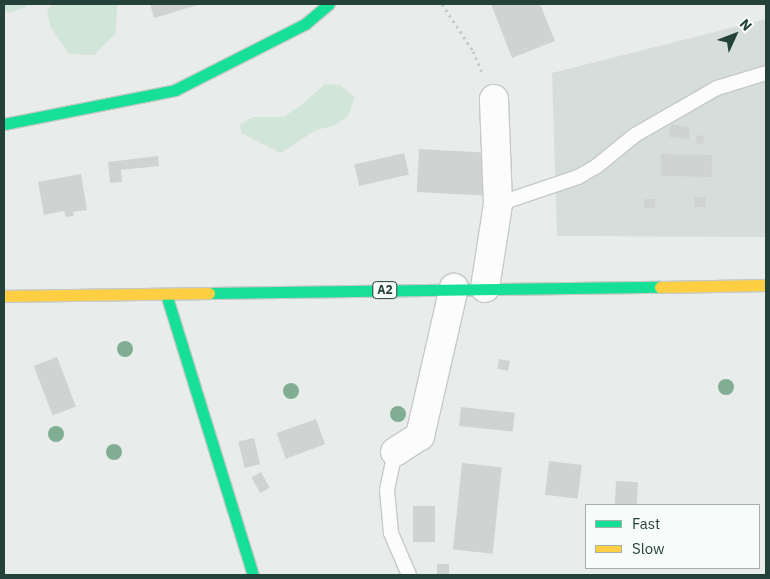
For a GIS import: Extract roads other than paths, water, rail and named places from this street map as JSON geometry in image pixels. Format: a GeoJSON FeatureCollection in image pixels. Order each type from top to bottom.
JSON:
{"type":"FeatureCollection","features":[{"type":"Feature","properties":{"kind":"main road"},"geometry":{"type":"LineString","coordinates":[[4,124],[127,98],[175,90],[306,24],[329,4]]}},
{"type":"Feature","properties":{"kind":"main road","name":"A2"},"geometry":{"type":"LineString","coordinates":[[4,296],[454,288],[766,285]]}},
{"type":"Feature","properties":{"kind":"main road"},"geometry":{"type":"LineString","coordinates":[[166,294],[251,575]]}},
{"type":"Feature","properties":{"kind":"street"},"geometry":{"type":"LineString","coordinates":[[485,288],[498,204],[494,98]]}},
{"type":"Feature","properties":{"kind":"street"},"geometry":{"type":"LineString","coordinates":[[395,452],[420,436],[454,288]]}},
{"type":"Feature","properties":{"kind":"lane"},"geometry":{"type":"LineString","coordinates":[[498,204],[578,177],[597,166],[635,135],[717,88],[766,73]]}},
{"type":"Feature","properties":{"kind":"lane"},"geometry":{"type":"LineString","coordinates":[[395,452],[387,490],[391,533],[409,575]]}}]}
